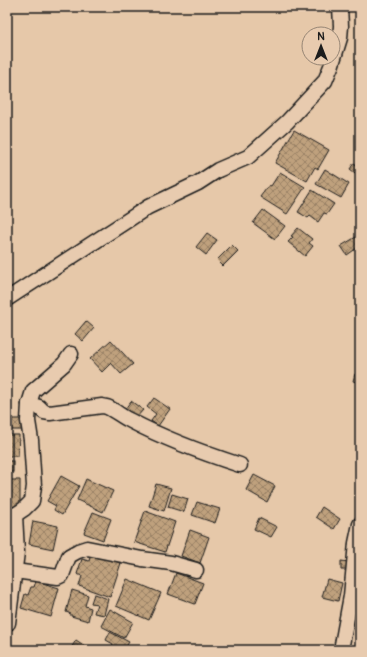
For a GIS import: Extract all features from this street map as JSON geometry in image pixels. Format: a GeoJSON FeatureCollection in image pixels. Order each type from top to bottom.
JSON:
{"type":"FeatureCollection","features":[{"type":"Feature","properties":{"kind":"street"},"geometry":{"type":"LineString","coordinates":[[7,299],[148,207],[198,183],[218,170],[248,157],[287,122],[325,81],[340,38],[340,7]]}},
{"type":"Feature","properties":{"kind":"street"},"geometry":{"type":"LineString","coordinates":[[8,623],[17,552],[11,515],[24,509],[32,501],[34,486],[31,440],[28,421],[29,404],[33,391],[64,364],[71,354]]}},
{"type":"Feature","properties":{"kind":"street"},"geometry":{"type":"LineString","coordinates":[[29,404],[39,407],[44,412],[50,413],[102,406],[107,407],[131,422],[167,438],[240,465]]}},
{"type":"Feature","properties":{"kind":"street"},"geometry":{"type":"LineString","coordinates":[[341,650],[351,596],[356,543],[360,524]]}},
{"type":"Feature","properties":{"kind":"street"},"geometry":{"type":"LineString","coordinates":[[15,571],[58,578],[62,575],[69,556],[87,548],[171,563],[196,570]]}},
{"type":"Feature","properties":{"kind":"building"},"geometry":{"type":"Polygon","coordinates":[[[294,130],[329,150],[318,169],[315,167],[307,181],[275,163],[294,130]]]}},
{"type":"Feature","properties":{"kind":"building"},"geometry":{"type":"Polygon","coordinates":[[[354,163],[360,167],[359,176],[350,169],[354,163]]]}},
{"type":"Feature","properties":{"kind":"building"},"geometry":{"type":"Polygon","coordinates":[[[325,169],[349,184],[341,198],[316,184],[325,169]]]}},
{"type":"Feature","properties":{"kind":"building"},"geometry":{"type":"Polygon","coordinates":[[[280,172],[305,187],[287,214],[260,197],[269,185],[271,186],[280,172]]]}},
{"type":"Feature","properties":{"kind":"building"},"geometry":{"type":"Polygon","coordinates":[[[312,190],[334,204],[327,214],[324,213],[318,222],[310,216],[308,218],[298,212],[312,190]]]}},
{"type":"Feature","properties":{"kind":"building"},"geometry":{"type":"Polygon","coordinates":[[[263,210],[285,226],[275,239],[253,223],[263,210]]]}},
{"type":"Feature","properties":{"kind":"building"},"geometry":{"type":"Polygon","coordinates":[[[298,228],[312,239],[309,243],[313,246],[305,256],[288,242],[298,228]]]}},
{"type":"Feature","properties":{"kind":"building"},"geometry":{"type":"Polygon","coordinates":[[[207,233],[217,240],[206,255],[196,247],[207,233]]]}},
{"type":"Feature","properties":{"kind":"building"},"geometry":{"type":"Polygon","coordinates":[[[356,237],[360,243],[360,246],[347,255],[341,246],[356,237]]]}},
{"type":"Feature","properties":{"kind":"building"},"geometry":{"type":"Polygon","coordinates":[[[232,245],[238,251],[223,266],[217,260],[232,245]]]}},
{"type":"Feature","properties":{"kind":"building"},"geometry":{"type":"Polygon","coordinates":[[[86,321],[94,328],[83,341],[75,334],[86,321]]]}},
{"type":"Feature","properties":{"kind":"building"},"geometry":{"type":"Polygon","coordinates":[[[111,340],[133,364],[121,374],[111,363],[102,372],[90,359],[111,340]]]}},
{"type":"Feature","properties":{"kind":"building"},"geometry":{"type":"Polygon","coordinates":[[[355,374],[360,376],[360,383],[353,381],[355,374]]]}},
{"type":"Feature","properties":{"kind":"building"},"geometry":{"type":"Polygon","coordinates":[[[154,398],[170,409],[158,426],[151,421],[156,414],[147,407],[154,398]]]}},
{"type":"Feature","properties":{"kind":"building"},"geometry":{"type":"Polygon","coordinates":[[[131,401],[143,410],[135,419],[124,410],[131,401]]]}},
{"type":"Feature","properties":{"kind":"building"},"geometry":{"type":"Polygon","coordinates":[[[7,419],[26,419],[26,430],[7,430],[7,419]]]}},
{"type":"Feature","properties":{"kind":"building"},"geometry":{"type":"Polygon","coordinates":[[[7,435],[19,435],[18,456],[7,456],[7,435]]]}},
{"type":"Feature","properties":{"kind":"building"},"geometry":{"type":"Polygon","coordinates":[[[7,461],[13,461],[13,472],[7,472],[7,461]]]}},
{"type":"Feature","properties":{"kind":"building"},"geometry":{"type":"Polygon","coordinates":[[[254,475],[275,486],[267,502],[246,490],[254,475]]]}},
{"type":"Feature","properties":{"kind":"building"},"geometry":{"type":"Polygon","coordinates":[[[61,476],[79,486],[62,515],[54,510],[56,506],[47,501],[61,476]]]}},
{"type":"Feature","properties":{"kind":"building"},"geometry":{"type":"Polygon","coordinates":[[[86,479],[113,491],[103,512],[77,500],[86,479]]]}},
{"type":"Feature","properties":{"kind":"building"},"geometry":{"type":"Polygon","coordinates":[[[7,480],[20,480],[20,507],[9,507],[9,504],[7,504],[7,480]]]}},
{"type":"Feature","properties":{"kind":"building"},"geometry":{"type":"Polygon","coordinates":[[[156,484],[171,488],[164,511],[149,506],[156,484]]]}},
{"type":"Feature","properties":{"kind":"building"},"geometry":{"type":"Polygon","coordinates":[[[172,494],[188,499],[184,512],[168,507],[172,494]]]}},
{"type":"Feature","properties":{"kind":"building"},"geometry":{"type":"Polygon","coordinates":[[[197,502],[220,509],[215,523],[192,515],[197,502]]]}},
{"type":"Feature","properties":{"kind":"building"},"geometry":{"type":"Polygon","coordinates":[[[322,507],[340,519],[334,529],[316,517],[322,507]]]}},
{"type":"Feature","properties":{"kind":"building"},"geometry":{"type":"Polygon","coordinates":[[[145,511],[175,522],[165,552],[134,542],[145,511]]]}},
{"type":"Feature","properties":{"kind":"building"},"geometry":{"type":"Polygon","coordinates":[[[93,512],[111,519],[103,540],[84,533],[93,512]]]}},
{"type":"Feature","properties":{"kind":"building"},"geometry":{"type":"Polygon","coordinates":[[[259,518],[277,527],[271,537],[254,529],[259,518]]]}},
{"type":"Feature","properties":{"kind":"building"},"geometry":{"type":"Polygon","coordinates":[[[33,521],[58,526],[53,549],[29,544],[33,521]]]}},
{"type":"Feature","properties":{"kind":"building"},"geometry":{"type":"Polygon","coordinates":[[[190,530],[209,537],[200,563],[181,556],[190,530]]]}},
{"type":"Feature","properties":{"kind":"building"},"geometry":{"type":"Polygon","coordinates":[[[91,554],[121,563],[110,597],[79,586],[82,576],[77,574],[82,559],[89,561],[91,554]]]}},
{"type":"Feature","properties":{"kind":"building"},"geometry":{"type":"Polygon","coordinates":[[[341,561],[349,562],[348,570],[341,570],[341,561]]]}},
{"type":"Feature","properties":{"kind":"building"},"geometry":{"type":"Polygon","coordinates":[[[176,573],[203,583],[195,604],[168,594],[176,573]]]}},
{"type":"Feature","properties":{"kind":"building"},"geometry":{"type":"Polygon","coordinates":[[[127,579],[161,593],[149,620],[116,606],[127,579]]]}},
{"type":"Feature","properties":{"kind":"building"},"geometry":{"type":"Polygon","coordinates":[[[327,579],[342,583],[338,601],[322,597],[327,579]]]}},
{"type":"Feature","properties":{"kind":"building"},"geometry":{"type":"Polygon","coordinates":[[[36,581],[59,588],[51,617],[21,608],[25,594],[28,595],[31,587],[34,587],[36,581]]]}},
{"type":"Feature","properties":{"kind":"building"},"geometry":{"type":"Polygon","coordinates":[[[72,590],[88,595],[85,606],[91,608],[88,621],[71,616],[71,614],[66,612],[72,590]]]}},
{"type":"Feature","properties":{"kind":"building"},"geometry":{"type":"Polygon","coordinates":[[[94,594],[108,599],[104,615],[94,613],[97,604],[91,603],[94,594]]]}},
{"type":"Feature","properties":{"kind":"building"},"geometry":{"type":"Polygon","coordinates":[[[110,609],[133,622],[124,638],[101,626],[110,609]]]}},
{"type":"Feature","properties":{"kind":"building"},"geometry":{"type":"Polygon","coordinates":[[[110,632],[129,642],[124,650],[110,650],[113,644],[106,640],[110,632]]]}},
{"type":"Feature","properties":{"kind":"building"},"geometry":{"type":"Polygon","coordinates":[[[76,640],[91,650],[70,650],[76,640]]]}}]}
